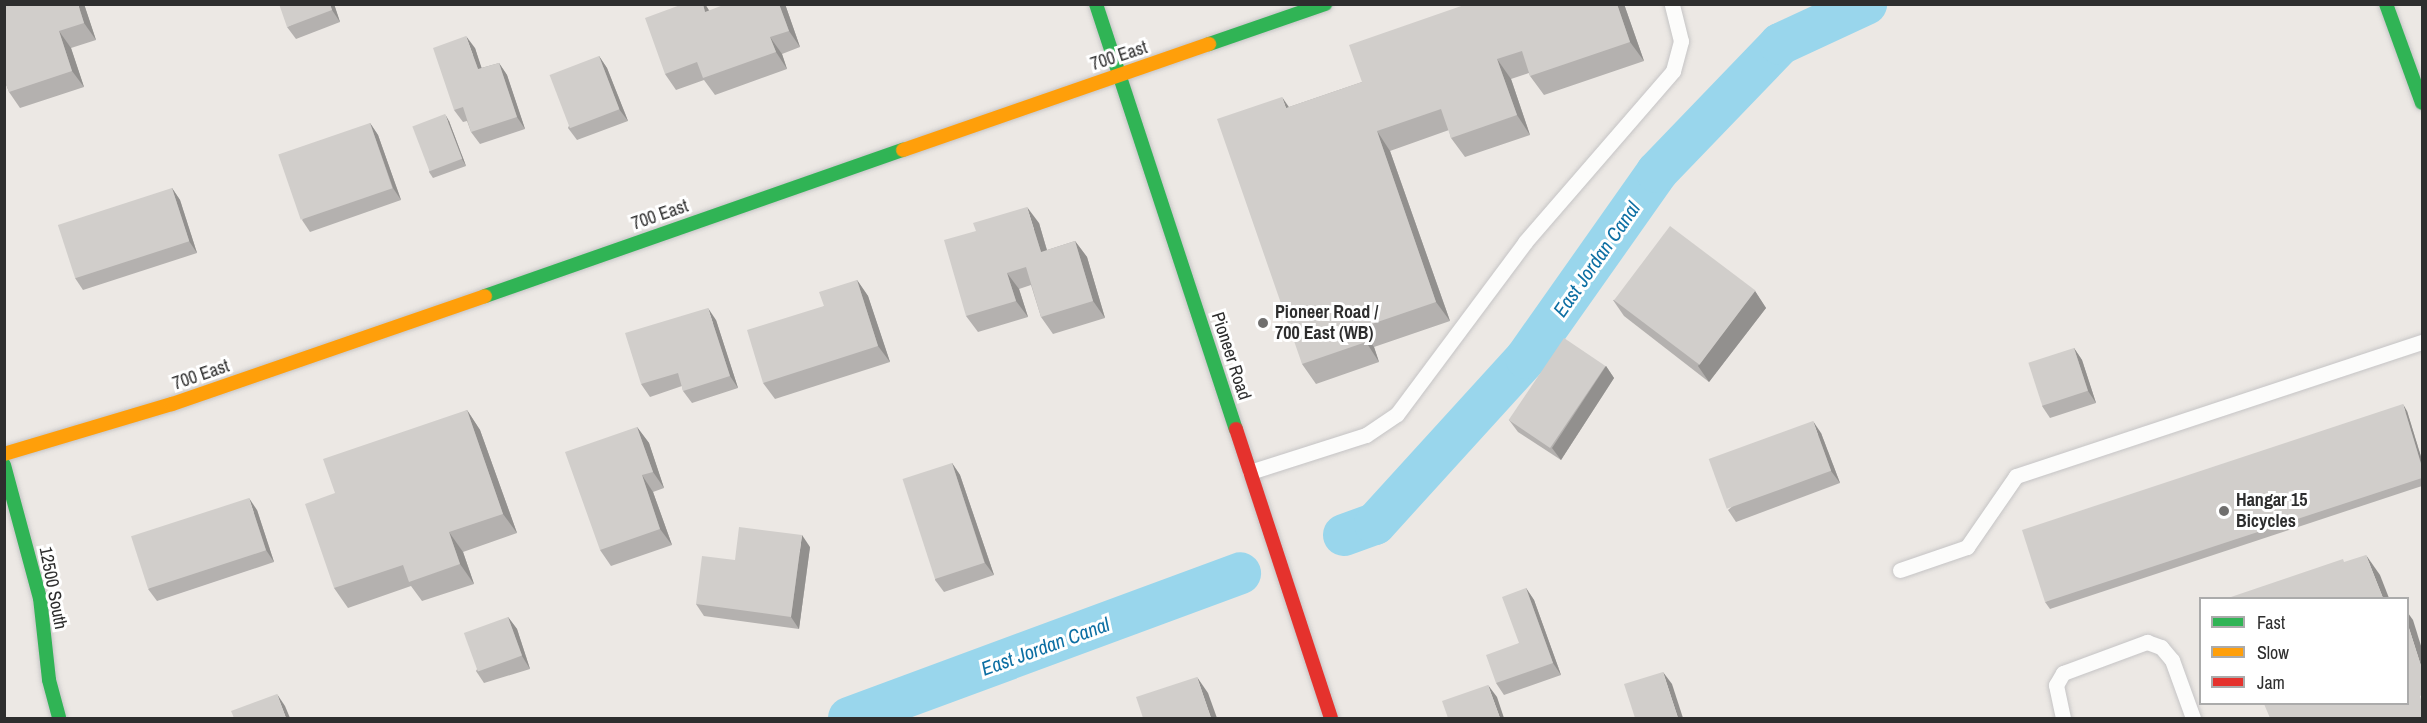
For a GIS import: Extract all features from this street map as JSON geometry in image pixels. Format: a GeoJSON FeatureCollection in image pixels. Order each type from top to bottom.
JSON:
{"type":"FeatureCollection","features":[{"type":"Feature","properties":{"kind":"street","name":"Pioneer Road"},"geometry":{"type":"LineString","coordinates":[[1096,4],[1331,718]]}},
{"type":"Feature","properties":{"kind":"street","name":"700 East"},"geometry":{"type":"LineString","coordinates":[[4,454],[172,404],[1325,4]]}},
{"type":"Feature","properties":{"kind":"street"},"geometry":{"type":"LineString","coordinates":[[2386,4],[2422,103]]}},
{"type":"Feature","properties":{"kind":"street","name":"12500 South"},"geometry":{"type":"LineString","coordinates":[[4,465],[40,598],[49,680],[59,718]]}},
{"type":"Feature","properties":{"kind":"lane"},"geometry":{"type":"LineString","coordinates":[[1250,472],[1366,435],[1397,414],[1525,242],[1673,71],[1682,41],[1672,4]]}},
{"type":"Feature","properties":{"kind":"lane"},"geometry":{"type":"LineString","coordinates":[[1900,570],[1967,547],[2016,476],[2422,342]]}},
{"type":"Feature","properties":{"kind":"lane"},"geometry":{"type":"LineString","coordinates":[[2063,718],[2056,685],[2063,673],[2147,642],[2161,647],[2172,660],[2193,718]]}},
{"type":"Feature","properties":{"kind":"building"},"geometry":{"type":"Polygon","coordinates":[[[4,4],[78,4],[84,23],[59,31],[72,71],[9,92],[4,79],[4,4]]]}},
{"type":"Feature","properties":{"kind":"building"},"geometry":{"type":"Polygon","coordinates":[[[279,4],[330,4],[332,10],[287,27],[279,4]]]}},
{"type":"Feature","properties":{"kind":"building"},"geometry":{"type":"Polygon","coordinates":[[[683,4],[703,4],[705,12],[726,4],[779,4],[789,31],[770,37],[776,52],[703,78],[697,62],[665,74],[645,18],[683,4]]]}},
{"type":"Feature","properties":{"kind":"building"},"geometry":{"type":"Polygon","coordinates":[[[1467,4],[1617,4],[1630,42],[1530,76],[1522,51],[1497,59],[1517,115],[1451,138],[1441,109],[1377,131],[1436,302],[1360,328],[1366,342],[1302,364],[1217,119],[1282,97],[1286,108],[1362,82],[1349,45],[1467,4]]]}},
{"type":"Feature","properties":{"kind":"building"},"geometry":{"type":"Polygon","coordinates":[[[466,36],[478,69],[499,63],[517,117],[471,132],[463,107],[454,110],[433,48],[466,36]]]}},
{"type":"Feature","properties":{"kind":"building"},"geometry":{"type":"Polygon","coordinates":[[[599,56],[619,109],[570,128],[550,75],[599,56]]]}},
{"type":"Feature","properties":{"kind":"building"},"geometry":{"type":"Polygon","coordinates":[[[445,114],[462,159],[430,171],[412,127],[445,114]]]}},
{"type":"Feature","properties":{"kind":"building"},"geometry":{"type":"Polygon","coordinates":[[[370,123],[392,188],[301,220],[278,155],[370,123]]]}},
{"type":"Feature","properties":{"kind":"building"},"geometry":{"type":"Polygon","coordinates":[[[172,188],[189,241],[75,278],[58,225],[172,188]]]}},
{"type":"Feature","properties":{"kind":"building"},"geometry":{"type":"Polygon","coordinates":[[[1027,207],[1041,252],[1075,241],[1093,301],[1041,317],[1026,267],[1007,273],[1016,301],[966,316],[944,240],[976,231],[973,223],[1027,207]]]}},
{"type":"Feature","properties":{"kind":"building"},"geometry":{"type":"Polygon","coordinates":[[[1670,226],[1755,290],[1699,365],[1614,300],[1670,226]]]}},
{"type":"Feature","properties":{"kind":"building"},"geometry":{"type":"Polygon","coordinates":[[[857,280],[878,346],[763,383],[747,330],[824,306],[819,292],[857,280]]]}},
{"type":"Feature","properties":{"kind":"building"},"geometry":{"type":"Polygon","coordinates":[[[708,308],[730,376],[683,391],[678,373],[641,384],[625,333],[708,308]]]}},
{"type":"Feature","properties":{"kind":"building"},"geometry":{"type":"Polygon","coordinates":[[[1564,338],[1605,366],[1550,448],[1509,420],[1564,338]]]}},
{"type":"Feature","properties":{"kind":"building"},"geometry":{"type":"Polygon","coordinates":[[[2074,348],[2088,391],[2042,406],[2028,363],[2074,348]]]}},
{"type":"Feature","properties":{"kind":"building","name":"Hangar 15 Bicycles"},"geometry":{"type":"Polygon","coordinates":[[[2403,404],[2422,467],[2422,478],[2045,602],[2022,530],[2403,404]]]}},
{"type":"Feature","properties":{"kind":"building"},"geometry":{"type":"Polygon","coordinates":[[[467,410],[503,514],[449,532],[460,564],[409,582],[403,565],[334,588],[305,504],[335,493],[323,459],[467,410]]]}},
{"type":"Feature","properties":{"kind":"building"},"geometry":{"type":"Polygon","coordinates":[[[1813,421],[1831,471],[1727,509],[1709,459],[1813,421]]]}},
{"type":"Feature","properties":{"kind":"building"},"geometry":{"type":"Polygon","coordinates":[[[637,427],[653,472],[642,475],[660,529],[600,550],[565,452],[637,427]]]}},
{"type":"Feature","properties":{"kind":"building"},"geometry":{"type":"Polygon","coordinates":[[[952,463],[984,563],[935,579],[903,479],[952,463]]]}},
{"type":"Feature","properties":{"kind":"building"},"geometry":{"type":"Polygon","coordinates":[[[249,498],[266,550],[148,589],[131,536],[249,498]]]}},
{"type":"Feature","properties":{"kind":"building"},"geometry":{"type":"Polygon","coordinates":[[[739,527],[802,535],[791,617],[696,604],[702,556],[735,560],[739,527]]]}},
{"type":"Feature","properties":{"kind":"building"},"geometry":{"type":"Polygon","coordinates":[[[2366,555],[2383,597],[2231,597],[2343,559],[2344,562],[2366,555]]]}},
{"type":"Feature","properties":{"kind":"building"},"geometry":{"type":"Polygon","coordinates":[[[1526,588],[1553,663],[1496,683],[1486,655],[1519,643],[1502,597],[1526,588]]]}},
{"type":"Feature","properties":{"kind":"building"},"geometry":{"type":"Polygon","coordinates":[[[508,617],[522,656],[478,672],[464,633],[508,617]]]}},
{"type":"Feature","properties":{"kind":"building"},"geometry":{"type":"Polygon","coordinates":[[[2409,628],[2422,669],[2422,695],[2420,696],[2422,718],[2270,718],[2264,705],[2409,705],[2409,628]]]}},
{"type":"Feature","properties":{"kind":"building"},"geometry":{"type":"Polygon","coordinates":[[[1663,672],[1678,718],[1635,718],[1624,684],[1663,672]]]}},
{"type":"Feature","properties":{"kind":"building"},"geometry":{"type":"Polygon","coordinates":[[[1197,677],[1211,718],[1143,718],[1136,697],[1197,677]]]}},
{"type":"Feature","properties":{"kind":"building"},"geometry":{"type":"Polygon","coordinates":[[[1488,685],[1500,718],[1448,718],[1442,701],[1488,685]]]}},
{"type":"Feature","properties":{"kind":"building"},"geometry":{"type":"Polygon","coordinates":[[[277,694],[286,718],[234,718],[231,711],[277,694]]]}},
{"type":"Feature","properties":{"kind":"waterway","name":"East Jordan Canal"},"geometry":{"type":"LineString","coordinates":[[1344,535],[1375,524],[1526,358],[1657,172],[1780,44],[1866,4]]}},
{"type":"Feature","properties":{"kind":"waterway","name":"East Jordan Canal"},"geometry":{"type":"LineString","coordinates":[[849,718],[1240,573]]}},
{"type":"Feature","properties":{"kind":"traffic: fast"},"geometry":{"type":"LineString","coordinates":[[1096,4],[1236,429]]}},
{"type":"Feature","properties":{"kind":"traffic: fast"},"geometry":{"type":"LineString","coordinates":[[1209,44],[1325,4]]}},
{"type":"Feature","properties":{"kind":"traffic: fast"},"geometry":{"type":"LineString","coordinates":[[2386,4],[2422,103]]}},
{"type":"Feature","properties":{"kind":"traffic: fast"},"geometry":{"type":"LineString","coordinates":[[485,296],[903,150]]}},
{"type":"Feature","properties":{"kind":"traffic: fast"},"geometry":{"type":"LineString","coordinates":[[4,465],[40,598],[49,680],[59,718]]}},
{"type":"Feature","properties":{"kind":"traffic: slow"},"geometry":{"type":"LineString","coordinates":[[903,150],[1209,44]]}},
{"type":"Feature","properties":{"kind":"traffic: slow"},"geometry":{"type":"LineString","coordinates":[[4,454],[172,404],[485,296]]}},
{"type":"Feature","properties":{"kind":"traffic: jam"},"geometry":{"type":"LineString","coordinates":[[1236,429],[1331,718]]}},
{"type":"Feature","properties":{"kind":"place","name":"Pioneer Road / 700 East (WB)"},"geometry":{"type":"Point","coordinates":[1263,323]}},
{"type":"Feature","properties":{"kind":"place","name":"Hangar 15 Bicycles"},"geometry":{"type":"Point","coordinates":[2224,511]}}]}
